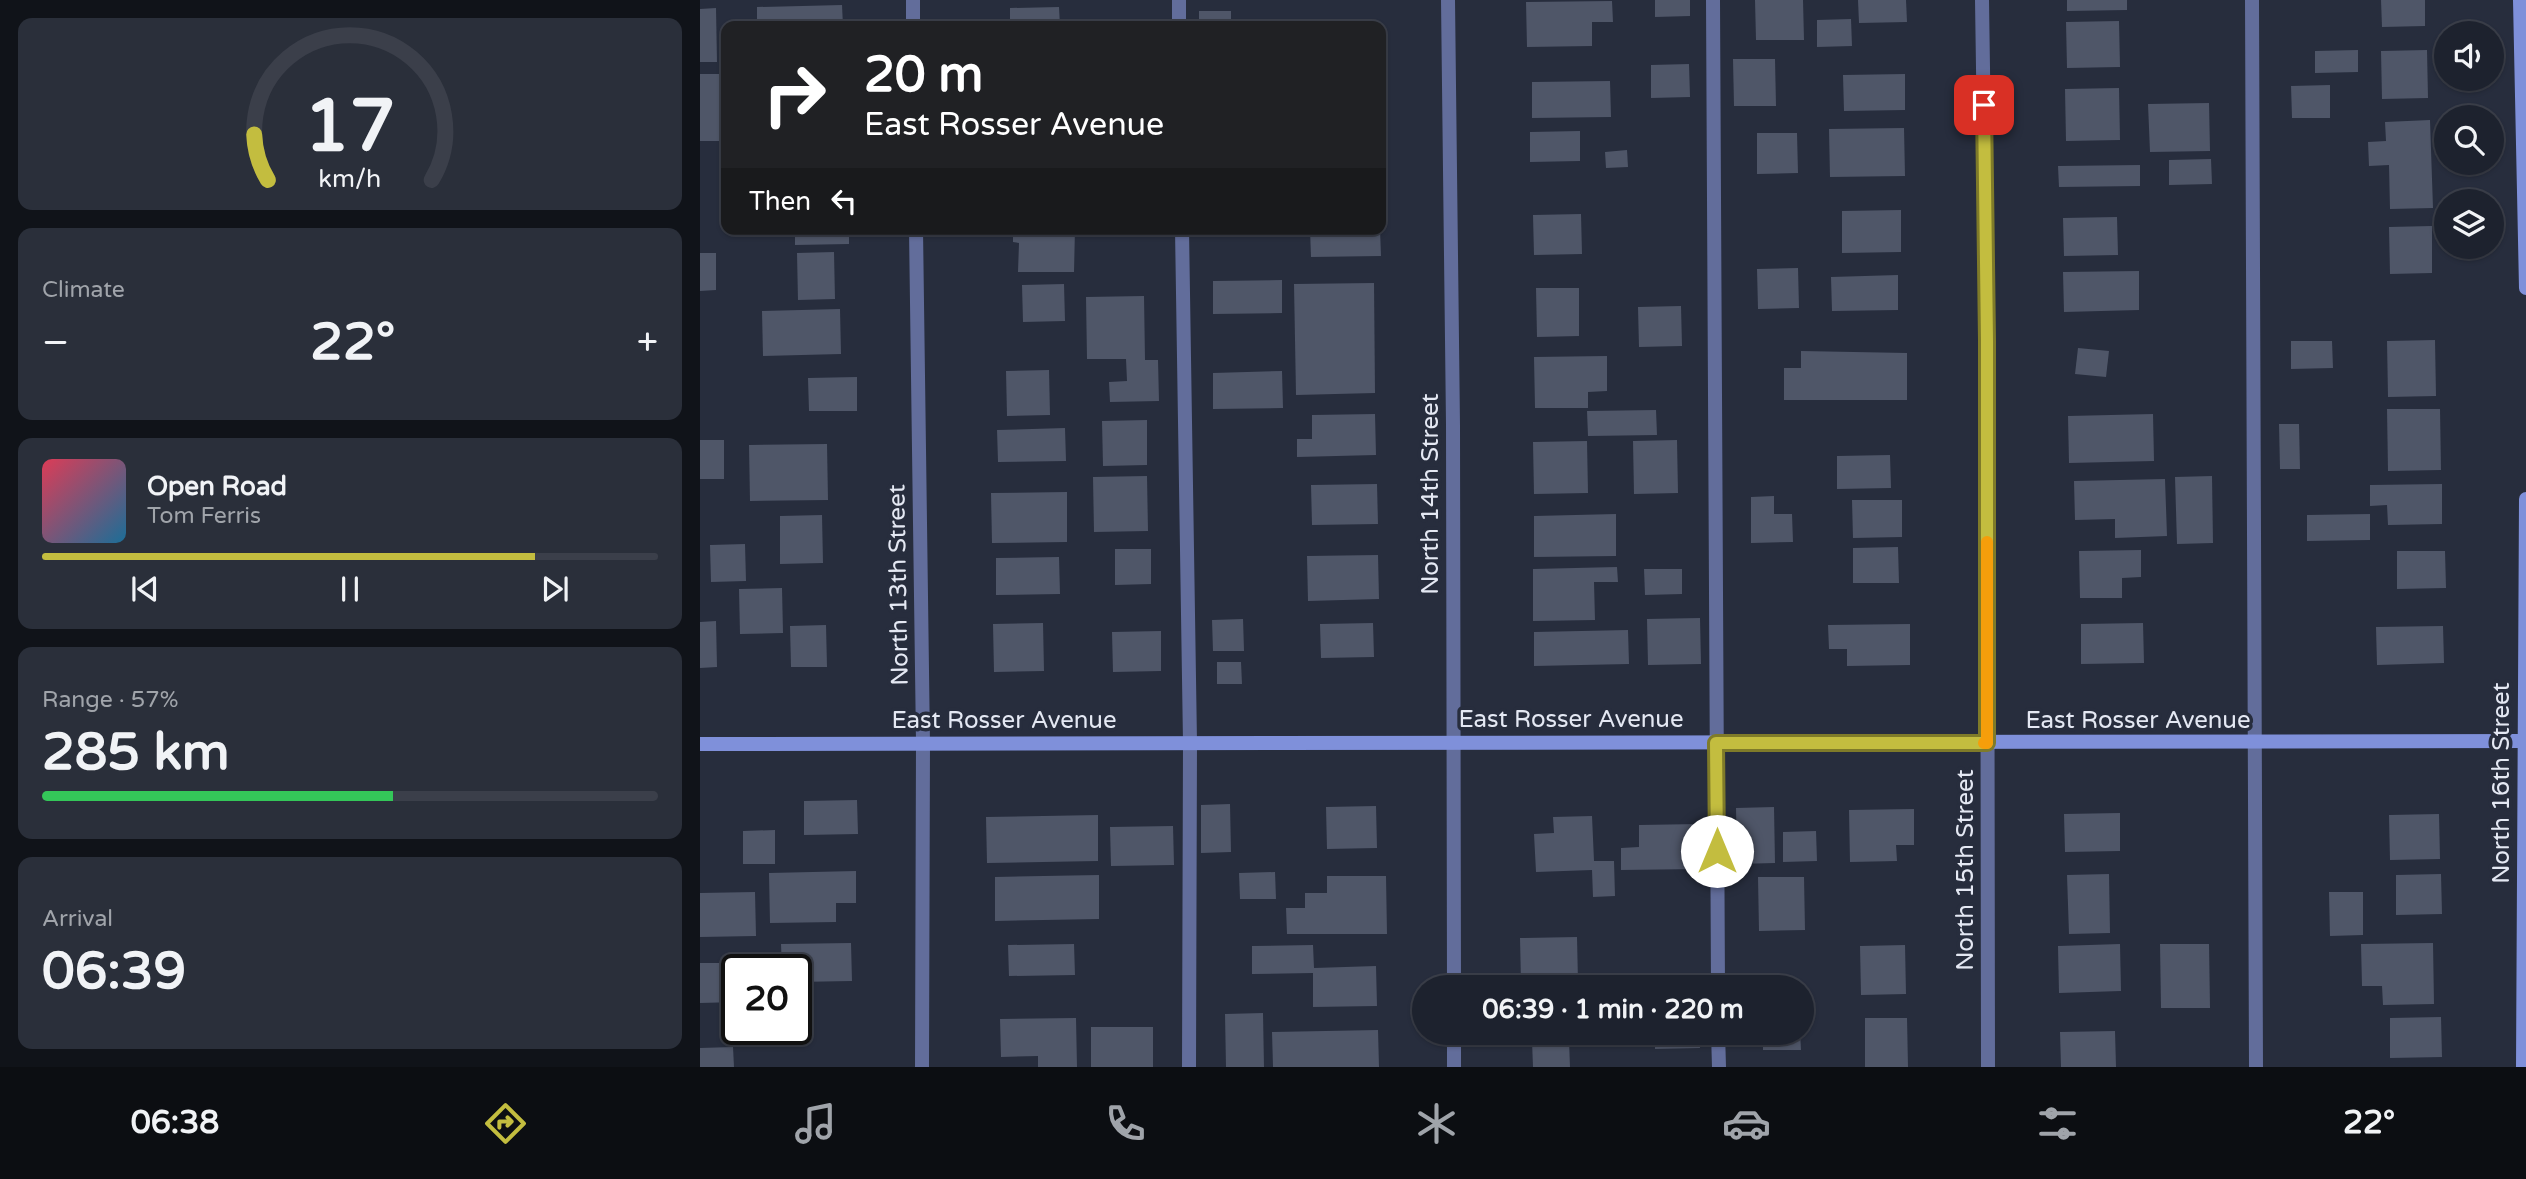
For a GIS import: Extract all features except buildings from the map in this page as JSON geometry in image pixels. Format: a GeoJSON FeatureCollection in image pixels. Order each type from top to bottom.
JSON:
{"type":"FeatureCollection","features":[{"type":"Feature","properties":{"kind":"street"},"geometry":{"type":"LineString","coordinates":[[913,0],[913,21]]}},
{"type":"Feature","properties":{"kind":"street"},"geometry":{"type":"LineString","coordinates":[[1179,0],[1180,21]]}},
{"type":"Feature","properties":{"kind":"street","name":"North 14th Street"},"geometry":{"type":"LineString","coordinates":[[1448,0],[1453,425],[1454,975]]}},
{"type":"Feature","properties":{"kind":"street"},"geometry":{"type":"LineString","coordinates":[[1713,0],[1718,975]]}},
{"type":"Feature","properties":{"kind":"street","name":"North 15th Street"},"geometry":{"type":"LineString","coordinates":[[1982,0],[1987,341],[1989,1067]]}},
{"type":"Feature","properties":{"kind":"street"},"geometry":{"type":"LineString","coordinates":[[2252,0],[2256,1067]]}},
{"type":"Feature","properties":{"kind":"street"},"geometry":{"type":"LineString","coordinates":[[2520,0],[2526,288]]}},
{"type":"Feature","properties":{"kind":"street","name":"North 13th Street"},"geometry":{"type":"LineString","coordinates":[[916,235],[923,743],[922,1067]]}},
{"type":"Feature","properties":{"kind":"street"},"geometry":{"type":"LineString","coordinates":[[1182,235],[1190,742],[1189,1067]]}},
{"type":"Feature","properties":{"kind":"street","name":"North 16th Street"},"geometry":{"type":"LineString","coordinates":[[2523,1067],[2526,499]]}},
{"type":"Feature","properties":{"kind":"street","name":"East Rosser Avenue"},"geometry":{"type":"LineString","coordinates":[[700,744],[2525,741]]}},
{"type":"Feature","properties":{"kind":"street"},"geometry":{"type":"LineString","coordinates":[[1454,1045],[1454,1067]]}},
{"type":"Feature","properties":{"kind":"street"},"geometry":{"type":"LineString","coordinates":[[1718,1045],[1718,1067]]}},
{"type":"Feature","properties":{"kind":"slow traffic"},"geometry":{"type":"LineString","coordinates":[[1984,743],[1987,743],[1987,542]]}},
{"type":"Feature","properties":{"kind":"route"},"geometry":{"type":"LineString","coordinates":[[1717,851],[1716,743],[1987,743],[1984,105]]}}]}
